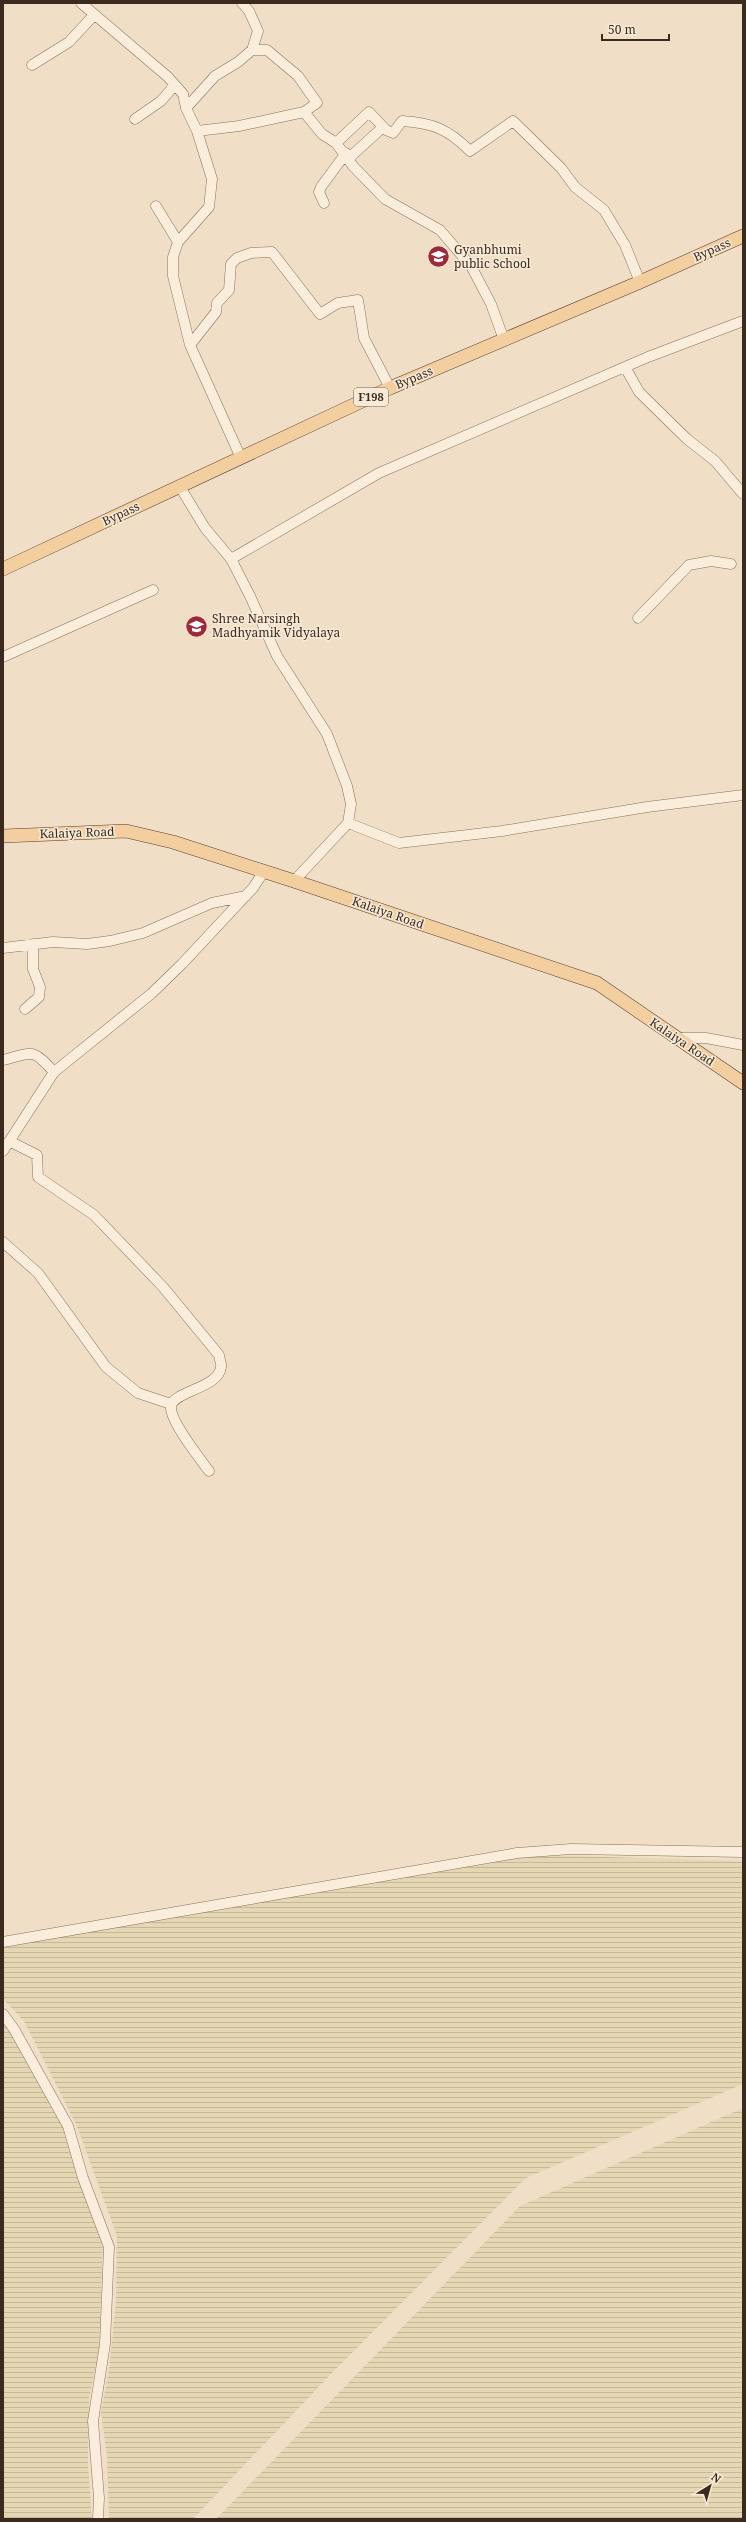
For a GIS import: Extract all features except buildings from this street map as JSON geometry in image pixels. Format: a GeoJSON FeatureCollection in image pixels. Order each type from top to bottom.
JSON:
{"type":"FeatureCollection","features":[{"type":"Feature","properties":{"kind":"main road","name":"Bypass"},"geometry":{"type":"LineString","coordinates":[[3,569],[390,388],[640,282],[743,236]]}},
{"type":"Feature","properties":{"kind":"main road","name":"Kalaiya Road"},"geometry":{"type":"LineString","coordinates":[[3,836],[126,831],[173,842],[294,881],[596,983],[743,1083]]}},
{"type":"Feature","properties":{"kind":"street"},"geometry":{"type":"LineString","coordinates":[[81,3],[175,85],[183,94],[186,108],[197,131],[212,179],[209,207],[178,242],[173,257],[173,276],[190,345],[241,458]]}},
{"type":"Feature","properties":{"kind":"street"},"geometry":{"type":"LineString","coordinates":[[186,108],[215,76],[238,62],[252,50],[258,31],[249,11],[242,3]]}},
{"type":"Feature","properties":{"kind":"street"},"geometry":{"type":"LineString","coordinates":[[32,65],[69,42],[94,15]]}},
{"type":"Feature","properties":{"kind":"street"},"geometry":{"type":"LineString","coordinates":[[197,131],[239,126],[304,112],[317,103],[298,76],[267,50],[252,50]]}},
{"type":"Feature","properties":{"kind":"street"},"geometry":{"type":"LineString","coordinates":[[135,119],[161,101],[175,85]]}},
{"type":"Feature","properties":{"kind":"street"},"geometry":{"type":"LineString","coordinates":[[304,112],[322,134],[336,143],[385,198],[440,230],[471,266],[491,304],[504,340]]}},
{"type":"Feature","properties":{"kind":"street"},"geometry":{"type":"LineString","coordinates":[[336,143],[368,112],[383,127],[393,133],[402,121],[436,126],[449,133],[470,152],[514,121],[561,168],[575,187],[604,210],[625,245],[640,282]]}},
{"type":"Feature","properties":{"kind":"street"},"geometry":{"type":"LineString","coordinates":[[324,203],[320,192],[321,188],[348,156],[383,127]]}},
{"type":"Feature","properties":{"kind":"street"},"geometry":{"type":"LineString","coordinates":[[156,206],[178,242]]}},
{"type":"Feature","properties":{"kind":"street"},"geometry":{"type":"LineString","coordinates":[[190,345],[216,312],[217,303],[229,290],[231,264],[237,258],[251,253],[272,252],[320,314],[338,303],[358,300],[364,338],[390,388]]}},
{"type":"Feature","properties":{"kind":"street"},"geometry":{"type":"LineString","coordinates":[[231,559],[379,473],[625,367],[743,321]]}},
{"type":"Feature","properties":{"kind":"street"},"geometry":{"type":"LineString","coordinates":[[625,367],[639,392],[687,439],[715,461],[743,494]]}},
{"type":"Feature","properties":{"kind":"street"},"geometry":{"type":"LineString","coordinates":[[180,486],[205,528],[231,559],[250,596],[277,656],[327,734],[346,786],[351,804],[348,823],[294,881]]}},
{"type":"Feature","properties":{"kind":"street"},"geometry":{"type":"LineString","coordinates":[[638,618],[689,564],[711,561],[731,564]]}},
{"type":"Feature","properties":{"kind":"street"},"geometry":{"type":"LineString","coordinates":[[3,658],[153,590]]}},
{"type":"Feature","properties":{"kind":"street"},"geometry":{"type":"LineString","coordinates":[[348,823],[399,843],[502,831],[647,807],[743,795]]}},
{"type":"Feature","properties":{"kind":"street"},"geometry":{"type":"LineString","coordinates":[[3,1151],[54,1072],[151,994],[246,896],[264,871]]}},
{"type":"Feature","properties":{"kind":"street"},"geometry":{"type":"LineString","coordinates":[[3,948],[33,944],[110,941],[143,933],[212,903],[246,896]]}},
{"type":"Feature","properties":{"kind":"street"},"geometry":{"type":"LineString","coordinates":[[25,1009],[39,997],[40,987],[33,969],[33,944]]}},
{"type":"Feature","properties":{"kind":"street"},"geometry":{"type":"LineString","coordinates":[[676,1038],[706,1038],[743,1045]]}},
{"type":"Feature","properties":{"kind":"street"},"geometry":{"type":"LineString","coordinates":[[3,1060],[32,1053],[38,1055],[54,1072]]}},
{"type":"Feature","properties":{"kind":"street"},"geometry":{"type":"LineString","coordinates":[[9,1141],[37,1155],[38,1177],[94,1214],[163,1287],[219,1355],[221,1367],[218,1375],[210,1382],[176,1399],[171,1404],[170,1410],[186,1439],[209,1471]]}},
{"type":"Feature","properties":{"kind":"street"},"geometry":{"type":"LineString","coordinates":[[3,1242],[38,1273],[106,1366],[138,1393],[171,1404]]}},
{"type":"Feature","properties":{"kind":"street"},"geometry":{"type":"LineString","coordinates":[[3,1942],[517,1853],[571,1849],[743,1852]]}},
{"type":"Feature","properties":{"kind":"street"},"geometry":{"type":"LineString","coordinates":[[3,2014],[14,2029],[68,2126],[83,2178],[109,2248],[105,2344],[93,2422],[99,2498],[98,2519]]}},
{"type":"Feature","properties":{"kind":"shaded area"},"geometry":{"type":"Polygon","coordinates":[[[538,1855],[743,1861],[743,2084],[526,2178],[333,2372],[193,2519],[109,2519],[107,2457],[101,2412],[109,2370],[116,2302],[117,2236],[77,2126],[24,2021],[3,1999],[3,1946],[538,1855]]]}},
{"type":"Feature","properties":{"kind":"shaded area"},"geometry":{"type":"Polygon","coordinates":[[[3,2019],[65,2129],[76,2172],[103,2240],[99,2351],[89,2398],[88,2464],[92,2519],[3,2519],[3,2019]]]}},
{"type":"Feature","properties":{"kind":"shaded area"},"geometry":{"type":"Polygon","coordinates":[[[743,2108],[743,2519],[216,2519],[520,2206],[743,2108]]]}},
{"type":"Feature","properties":{"kind":"place","name":"Gyanbhumi public School"},"geometry":{"type":"Point","coordinates":[438,257]}},
{"type":"Feature","properties":{"kind":"place","name":"Shree Narsingh Madhyamik Vidyalaya"},"geometry":{"type":"Point","coordinates":[197,626]}}]}
